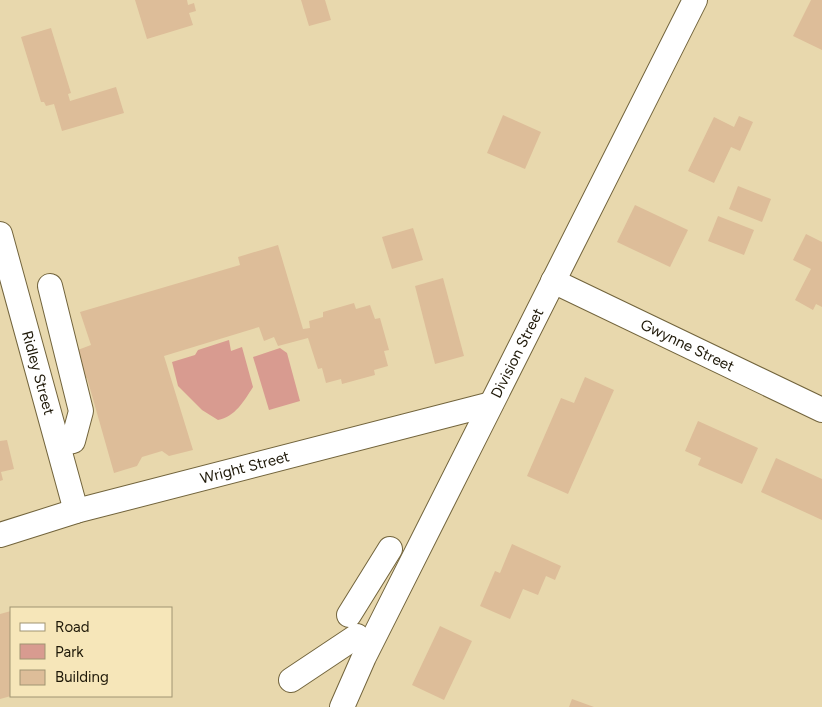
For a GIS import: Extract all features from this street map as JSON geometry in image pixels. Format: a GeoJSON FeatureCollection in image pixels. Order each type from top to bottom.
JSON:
{"type":"FeatureCollection","features":[{"type":"Feature","properties":{"kind":"street","name":"Division Street"},"geometry":{"type":"LineString","coordinates":[[342,707],[364,657],[695,0]]}},
{"type":"Feature","properties":{"kind":"street","name":"Ridley Street"},"geometry":{"type":"LineString","coordinates":[[0,234],[59,444],[76,512]]}},
{"type":"Feature","properties":{"kind":"street","name":"Gwynne Street"},"geometry":{"type":"LineString","coordinates":[[553,281],[822,410]]}},
{"type":"Feature","properties":{"kind":"street"},"geometry":{"type":"LineString","coordinates":[[50,286],[81,410],[73,441],[59,444]]}},
{"type":"Feature","properties":{"kind":"street","name":"Wright Street"},"geometry":{"type":"LineString","coordinates":[[0,535],[76,512],[491,404]]}},
{"type":"Feature","properties":{"kind":"street"},"geometry":{"type":"LineString","coordinates":[[291,680],[353,625],[390,549]]}},
{"type":"Feature","properties":{"kind":"green space"},"geometry":{"type":"Polygon","coordinates":[[[229,340],[231,351],[242,347],[253,387],[234,412],[218,420],[202,410],[178,386],[172,362],[195,355],[198,350],[229,340]]]}},
{"type":"Feature","properties":{"kind":"green space"},"geometry":{"type":"Polygon","coordinates":[[[280,348],[287,353],[300,401],[269,410],[253,357],[280,348]]]}},
{"type":"Feature","properties":{"kind":"building"},"geometry":{"type":"Polygon","coordinates":[[[135,0],[187,0],[188,5],[194,3],[196,11],[189,13],[193,25],[147,39],[135,0]]]}},
{"type":"Feature","properties":{"kind":"building"},"geometry":{"type":"Polygon","coordinates":[[[301,0],[325,0],[331,20],[309,26],[301,0]]]}},
{"type":"Feature","properties":{"kind":"building"},"geometry":{"type":"Polygon","coordinates":[[[811,0],[822,0],[822,50],[793,36],[811,0]]]}},
{"type":"Feature","properties":{"kind":"building"},"geometry":{"type":"Polygon","coordinates":[[[51,28],[71,93],[68,94],[70,101],[116,87],[124,113],[62,131],[54,104],[46,106],[44,102],[41,102],[21,37],[51,28]]]}},
{"type":"Feature","properties":{"kind":"building"},"geometry":{"type":"Polygon","coordinates":[[[503,115],[541,132],[525,169],[487,153],[503,115]]]}},
{"type":"Feature","properties":{"kind":"building"},"geometry":{"type":"Polygon","coordinates":[[[739,116],[753,122],[740,151],[731,147],[714,183],[688,171],[714,117],[734,127],[739,116]]]}},
{"type":"Feature","properties":{"kind":"building"},"geometry":{"type":"Polygon","coordinates":[[[738,186],[771,199],[762,222],[729,209],[738,186]]]}},
{"type":"Feature","properties":{"kind":"building"},"geometry":{"type":"Polygon","coordinates":[[[635,205],[688,230],[670,267],[617,242],[635,205]]]}},
{"type":"Feature","properties":{"kind":"building"},"geometry":{"type":"Polygon","coordinates":[[[718,216],[754,230],[744,255],[708,241],[718,216]]]}},
{"type":"Feature","properties":{"kind":"building"},"geometry":{"type":"Polygon","coordinates":[[[413,228],[423,260],[392,269],[382,237],[413,228]]]}},
{"type":"Feature","properties":{"kind":"building"},"geometry":{"type":"Polygon","coordinates":[[[806,234],[822,242],[822,307],[816,304],[813,310],[795,300],[811,269],[793,260],[806,234]]]}},
{"type":"Feature","properties":{"kind":"building"},"geometry":{"type":"Polygon","coordinates":[[[278,245],[303,329],[310,328],[309,321],[323,317],[323,312],[354,303],[356,309],[370,305],[375,319],[380,318],[389,350],[384,351],[388,366],[374,370],[375,375],[342,384],[341,379],[326,383],[322,368],[318,369],[308,338],[278,346],[274,337],[264,341],[259,327],[164,356],[193,450],[169,456],[162,451],[142,457],[137,466],[114,473],[87,378],[75,381],[67,354],[91,345],[80,312],[240,265],[238,257],[278,245]]]}},
{"type":"Feature","properties":{"kind":"building"},"geometry":{"type":"Polygon","coordinates":[[[443,278],[464,356],[435,364],[415,286],[443,278]]]}},
{"type":"Feature","properties":{"kind":"building"},"geometry":{"type":"Polygon","coordinates":[[[585,377],[614,390],[568,494],[527,476],[561,398],[574,403],[585,377]]]}},
{"type":"Feature","properties":{"kind":"building"},"geometry":{"type":"Polygon","coordinates":[[[698,421],[758,448],[742,484],[698,465],[701,458],[685,451],[698,421]]]}},
{"type":"Feature","properties":{"kind":"building"},"geometry":{"type":"Polygon","coordinates":[[[7,440],[14,469],[1,472],[3,480],[0,481],[0,441],[7,440]]]}},
{"type":"Feature","properties":{"kind":"building"},"geometry":{"type":"Polygon","coordinates":[[[776,458],[822,479],[822,520],[761,492],[776,458]]]}},
{"type":"Feature","properties":{"kind":"building"},"geometry":{"type":"Polygon","coordinates":[[[512,544],[561,566],[555,580],[546,576],[538,595],[523,589],[510,619],[480,606],[495,571],[500,573],[512,544]]]}},
{"type":"Feature","properties":{"kind":"building"},"geometry":{"type":"Polygon","coordinates":[[[10,611],[10,696],[0,699],[0,614],[10,611]]]}},
{"type":"Feature","properties":{"kind":"building"},"geometry":{"type":"Polygon","coordinates":[[[440,626],[472,641],[444,700],[412,685],[440,626]]]}},
{"type":"Feature","properties":{"kind":"building"},"geometry":{"type":"Polygon","coordinates":[[[572,699],[594,707],[569,707],[572,699]]]}}]}
